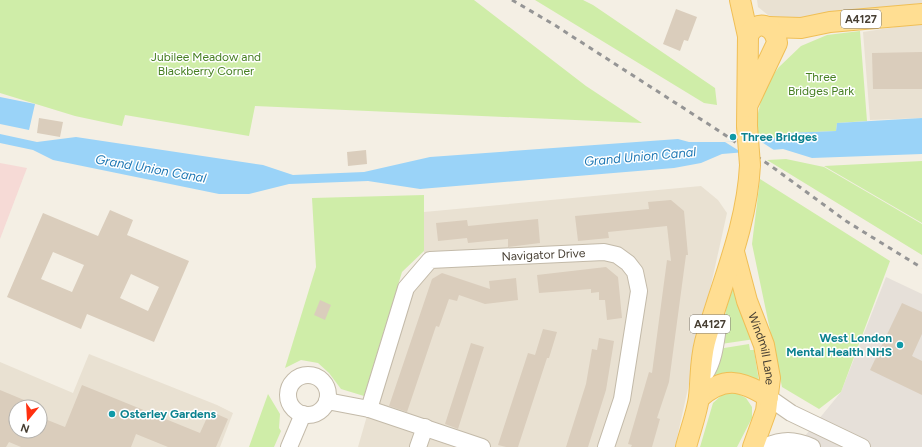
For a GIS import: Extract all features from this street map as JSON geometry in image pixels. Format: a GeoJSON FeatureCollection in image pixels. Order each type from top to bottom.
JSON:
{"type":"FeatureCollection","features":[{"type":"Feature","properties":{"kind":"main road","name":"Windmill Lane"},"geometry":{"type":"LineString","coordinates":[[686,447],[699,390],[704,344],[718,296],[734,252],[744,207],[750,166],[747,126],[748,104],[762,38],[741,0]]}},
{"type":"Feature","properties":{"kind":"main road","name":"A4127"},"geometry":{"type":"LineString","coordinates":[[762,38],[830,22],[922,14]]}},
{"type":"Feature","properties":{"kind":"main road","name":"Windmill Lane"},"geometry":{"type":"LineString","coordinates":[[734,252],[747,301],[756,319],[766,355],[770,378],[766,411],[753,447]]}},
{"type":"Feature","properties":{"kind":"main road"},"geometry":{"type":"LineString","coordinates":[[699,390],[708,390],[726,383],[736,382],[750,386],[768,397]]}},
{"type":"Feature","properties":{"kind":"street","name":"Navigator Drive"},"geometry":{"type":"LineString","coordinates":[[369,409],[406,288],[430,260],[604,252],[617,255],[628,263],[635,272],[639,291],[622,399],[606,447]]}},
{"type":"Feature","properties":{"kind":"street"},"geometry":{"type":"LineString","coordinates":[[310,375],[319,378],[326,386],[328,395],[327,401],[323,408],[318,412],[312,415],[303,414],[294,409],[289,401],[290,388],[297,378],[310,375]]}},
{"type":"Feature","properties":{"kind":"street"},"geometry":{"type":"LineString","coordinates":[[768,397],[791,414],[862,447]]}},
{"type":"Feature","properties":{"kind":"street"},"geometry":{"type":"LineString","coordinates":[[327,401],[369,409],[479,446]]}},
{"type":"Feature","properties":{"kind":"street"},"geometry":{"type":"LineString","coordinates":[[289,447],[303,414]]}},
{"type":"Feature","properties":{"kind":"street"},"geometry":{"type":"LineString","coordinates":[[418,447],[425,427]]}},
{"type":"Feature","properties":{"kind":"street"},"geometry":{"type":"LineString","coordinates":[[764,447],[776,442],[797,441],[812,447]]}},
{"type":"Feature","properties":{"kind":"shaded area"},"geometry":{"type":"Polygon","coordinates":[[[757,0],[922,0],[922,3],[778,23],[758,7],[757,0]]]}},
{"type":"Feature","properties":{"kind":"shaded area"},"geometry":{"type":"Polygon","coordinates":[[[922,23],[922,118],[870,120],[863,32],[922,23]]]}},
{"type":"Feature","properties":{"kind":"shaded area"},"geometry":{"type":"Polygon","coordinates":[[[0,163],[27,168],[0,239],[0,163]]]}},
{"type":"Feature","properties":{"kind":"shaded area"},"geometry":{"type":"Polygon","coordinates":[[[701,186],[718,200],[727,213],[675,447],[358,447],[407,286],[424,265],[424,212],[701,186]]]}},
{"type":"Feature","properties":{"kind":"shaded area"},"geometry":{"type":"Polygon","coordinates":[[[886,277],[922,294],[922,447],[796,447],[841,392],[886,277]]]}},
{"type":"Feature","properties":{"kind":"shaded area"},"geometry":{"type":"Polygon","coordinates":[[[89,354],[217,405],[233,413],[220,447],[0,447],[0,362],[73,393],[89,354]]]}},
{"type":"Feature","properties":{"kind":"green space","name":"Jubilee Meadow and Blackberry Corner"},"geometry":{"type":"Polygon","coordinates":[[[0,0],[474,0],[586,86],[642,123],[255,106],[249,136],[125,115],[122,126],[75,116],[0,93],[0,0]]]}},
{"type":"Feature","properties":{"kind":"green space"},"geometry":{"type":"Polygon","coordinates":[[[535,0],[583,0],[593,5],[715,88],[717,105],[704,103],[535,0]]]}},
{"type":"Feature","properties":{"kind":"green space","name":"Three Bridges Park"},"geometry":{"type":"Polygon","coordinates":[[[860,31],[867,121],[837,123],[836,131],[789,133],[776,138],[757,139],[757,118],[764,87],[779,67],[801,46],[827,35],[860,31]]]}},
{"type":"Feature","properties":{"kind":"green space"},"geometry":{"type":"Polygon","coordinates":[[[786,159],[824,167],[922,224],[922,255],[767,160],[786,159]]]}},
{"type":"Feature","properties":{"kind":"green space"},"geometry":{"type":"Polygon","coordinates":[[[922,161],[922,223],[824,166],[922,161]]]}},
{"type":"Feature","properties":{"kind":"green space"},"geometry":{"type":"Polygon","coordinates":[[[760,179],[890,261],[841,392],[819,409],[782,387],[752,244],[760,179]]]}},
{"type":"Feature","properties":{"kind":"green space"},"geometry":{"type":"Polygon","coordinates":[[[424,195],[424,251],[402,272],[364,396],[341,389],[329,373],[318,363],[301,360],[285,368],[316,267],[312,198],[424,195]]]}},
{"type":"Feature","properties":{"kind":"green space"},"geometry":{"type":"Polygon","coordinates":[[[731,276],[755,339],[721,344],[731,276]]]}},
{"type":"Feature","properties":{"kind":"green space"},"geometry":{"type":"Polygon","coordinates":[[[749,344],[750,350],[754,350],[759,382],[709,379],[718,349],[749,344]]]}},
{"type":"Feature","properties":{"kind":"green space"},"geometry":{"type":"Polygon","coordinates":[[[734,392],[746,398],[752,407],[752,418],[737,447],[700,447],[713,403],[723,394],[734,392]]]}},
{"type":"Feature","properties":{"kind":"green space"},"geometry":{"type":"Polygon","coordinates":[[[268,394],[280,414],[279,428],[281,431],[274,447],[249,447],[268,394]]]}},
{"type":"Feature","properties":{"kind":"water"},"geometry":{"type":"Polygon","coordinates":[[[0,97],[35,104],[29,130],[0,124],[0,97]]]}},
{"type":"Feature","properties":{"kind":"water","name":"Grand Union Canal"},"geometry":{"type":"Polygon","coordinates":[[[922,118],[922,154],[812,158],[783,149],[722,154],[701,163],[674,168],[420,189],[368,181],[289,184],[249,194],[219,194],[53,160],[33,150],[0,143],[0,134],[37,142],[76,137],[263,165],[293,175],[364,172],[430,157],[678,139],[689,142],[725,142],[776,138],[789,133],[836,131],[837,123],[922,118]]]}},
{"type":"Feature","properties":{"kind":"pier"},"geometry":{"type":"Polygon","coordinates":[[[757,139],[777,152],[741,155],[741,152],[725,142],[757,139]]]}},
{"type":"Feature","properties":{"kind":"building"},"geometry":{"type":"Polygon","coordinates":[[[676,9],[697,17],[688,41],[684,40],[680,51],[663,44],[676,9]]]}},
{"type":"Feature","properties":{"kind":"building"},"geometry":{"type":"Polygon","coordinates":[[[922,52],[922,89],[873,89],[872,53],[922,52]]]}},
{"type":"Feature","properties":{"kind":"building"},"geometry":{"type":"Polygon","coordinates":[[[39,118],[63,122],[60,137],[37,133],[39,118]]]}},
{"type":"Feature","properties":{"kind":"building"},"geometry":{"type":"Polygon","coordinates":[[[366,150],[367,164],[348,166],[347,152],[366,150]]]}},
{"type":"Feature","properties":{"kind":"building"},"geometry":{"type":"Polygon","coordinates":[[[671,200],[684,211],[688,255],[686,255],[669,382],[657,418],[660,419],[652,447],[631,447],[632,445],[628,444],[649,372],[652,373],[667,260],[671,261],[667,226],[608,232],[609,238],[578,241],[575,216],[649,209],[648,202],[671,200]]]}},
{"type":"Feature","properties":{"kind":"building"},"geometry":{"type":"Polygon","coordinates":[[[110,210],[133,220],[127,235],[189,261],[154,342],[87,314],[81,329],[7,297],[43,213],[98,236],[110,210]],[[53,252],[41,279],[72,292],[84,265],[53,252]],[[131,274],[120,298],[148,311],[159,287],[131,274]]]}},
{"type":"Feature","properties":{"kind":"building"},"geometry":{"type":"Polygon","coordinates":[[[538,219],[540,243],[508,247],[508,239],[468,243],[467,238],[438,241],[436,223],[467,220],[468,226],[538,219]]]}},
{"type":"Feature","properties":{"kind":"building"},"geometry":{"type":"Polygon","coordinates":[[[606,267],[618,277],[622,318],[607,320],[605,300],[599,300],[599,292],[591,293],[591,289],[539,293],[537,275],[606,267]]]}},
{"type":"Feature","properties":{"kind":"building"},"geometry":{"type":"Polygon","coordinates":[[[442,273],[490,289],[489,281],[516,278],[518,300],[485,304],[459,295],[457,301],[449,299],[439,327],[436,326],[407,412],[389,406],[432,279],[442,273]]]}},
{"type":"Feature","properties":{"kind":"building"},"geometry":{"type":"Polygon","coordinates":[[[320,300],[331,305],[325,320],[314,315],[320,300]]]}},
{"type":"Feature","properties":{"kind":"building","name":"West London Mental Health NHS"},"geometry":{"type":"Polygon","coordinates":[[[902,303],[922,312],[922,334],[912,356],[922,361],[922,395],[870,370],[902,303]]]}},
{"type":"Feature","properties":{"kind":"building"},"geometry":{"type":"Polygon","coordinates":[[[543,329],[557,332],[518,447],[498,445],[528,353],[535,355],[543,329]]]}},
{"type":"Feature","properties":{"kind":"building"},"geometry":{"type":"Polygon","coordinates":[[[599,338],[614,341],[606,390],[588,447],[566,447],[586,384],[592,349],[597,350],[599,338]]]}},
{"type":"Feature","properties":{"kind":"building"},"geometry":{"type":"Polygon","coordinates":[[[471,343],[484,347],[458,429],[445,424],[471,343]]]}},
{"type":"Feature","properties":{"kind":"building","name":"Osterley Gardens"},"geometry":{"type":"Polygon","coordinates":[[[82,385],[200,433],[210,411],[228,419],[216,447],[168,447],[136,434],[131,447],[21,447],[9,442],[6,447],[0,447],[0,390],[22,399],[8,399],[8,439],[48,439],[48,420],[65,427],[82,385]]]}},
{"type":"Feature","properties":{"kind":"railway"},"geometry":{"type":"LineString","coordinates":[[512,0],[553,24],[716,129],[771,166],[846,221],[922,268]]}},
{"type":"Feature","properties":{"kind":"place","name":"Three Bridges"},"geometry":{"type":"Point","coordinates":[733,137]}},
{"type":"Feature","properties":{"kind":"place","name":"West London Mental Health NHS"},"geometry":{"type":"Point","coordinates":[900,345]}},
{"type":"Feature","properties":{"kind":"place","name":"Osterley Gardens"},"geometry":{"type":"Point","coordinates":[112,414]}}]}
